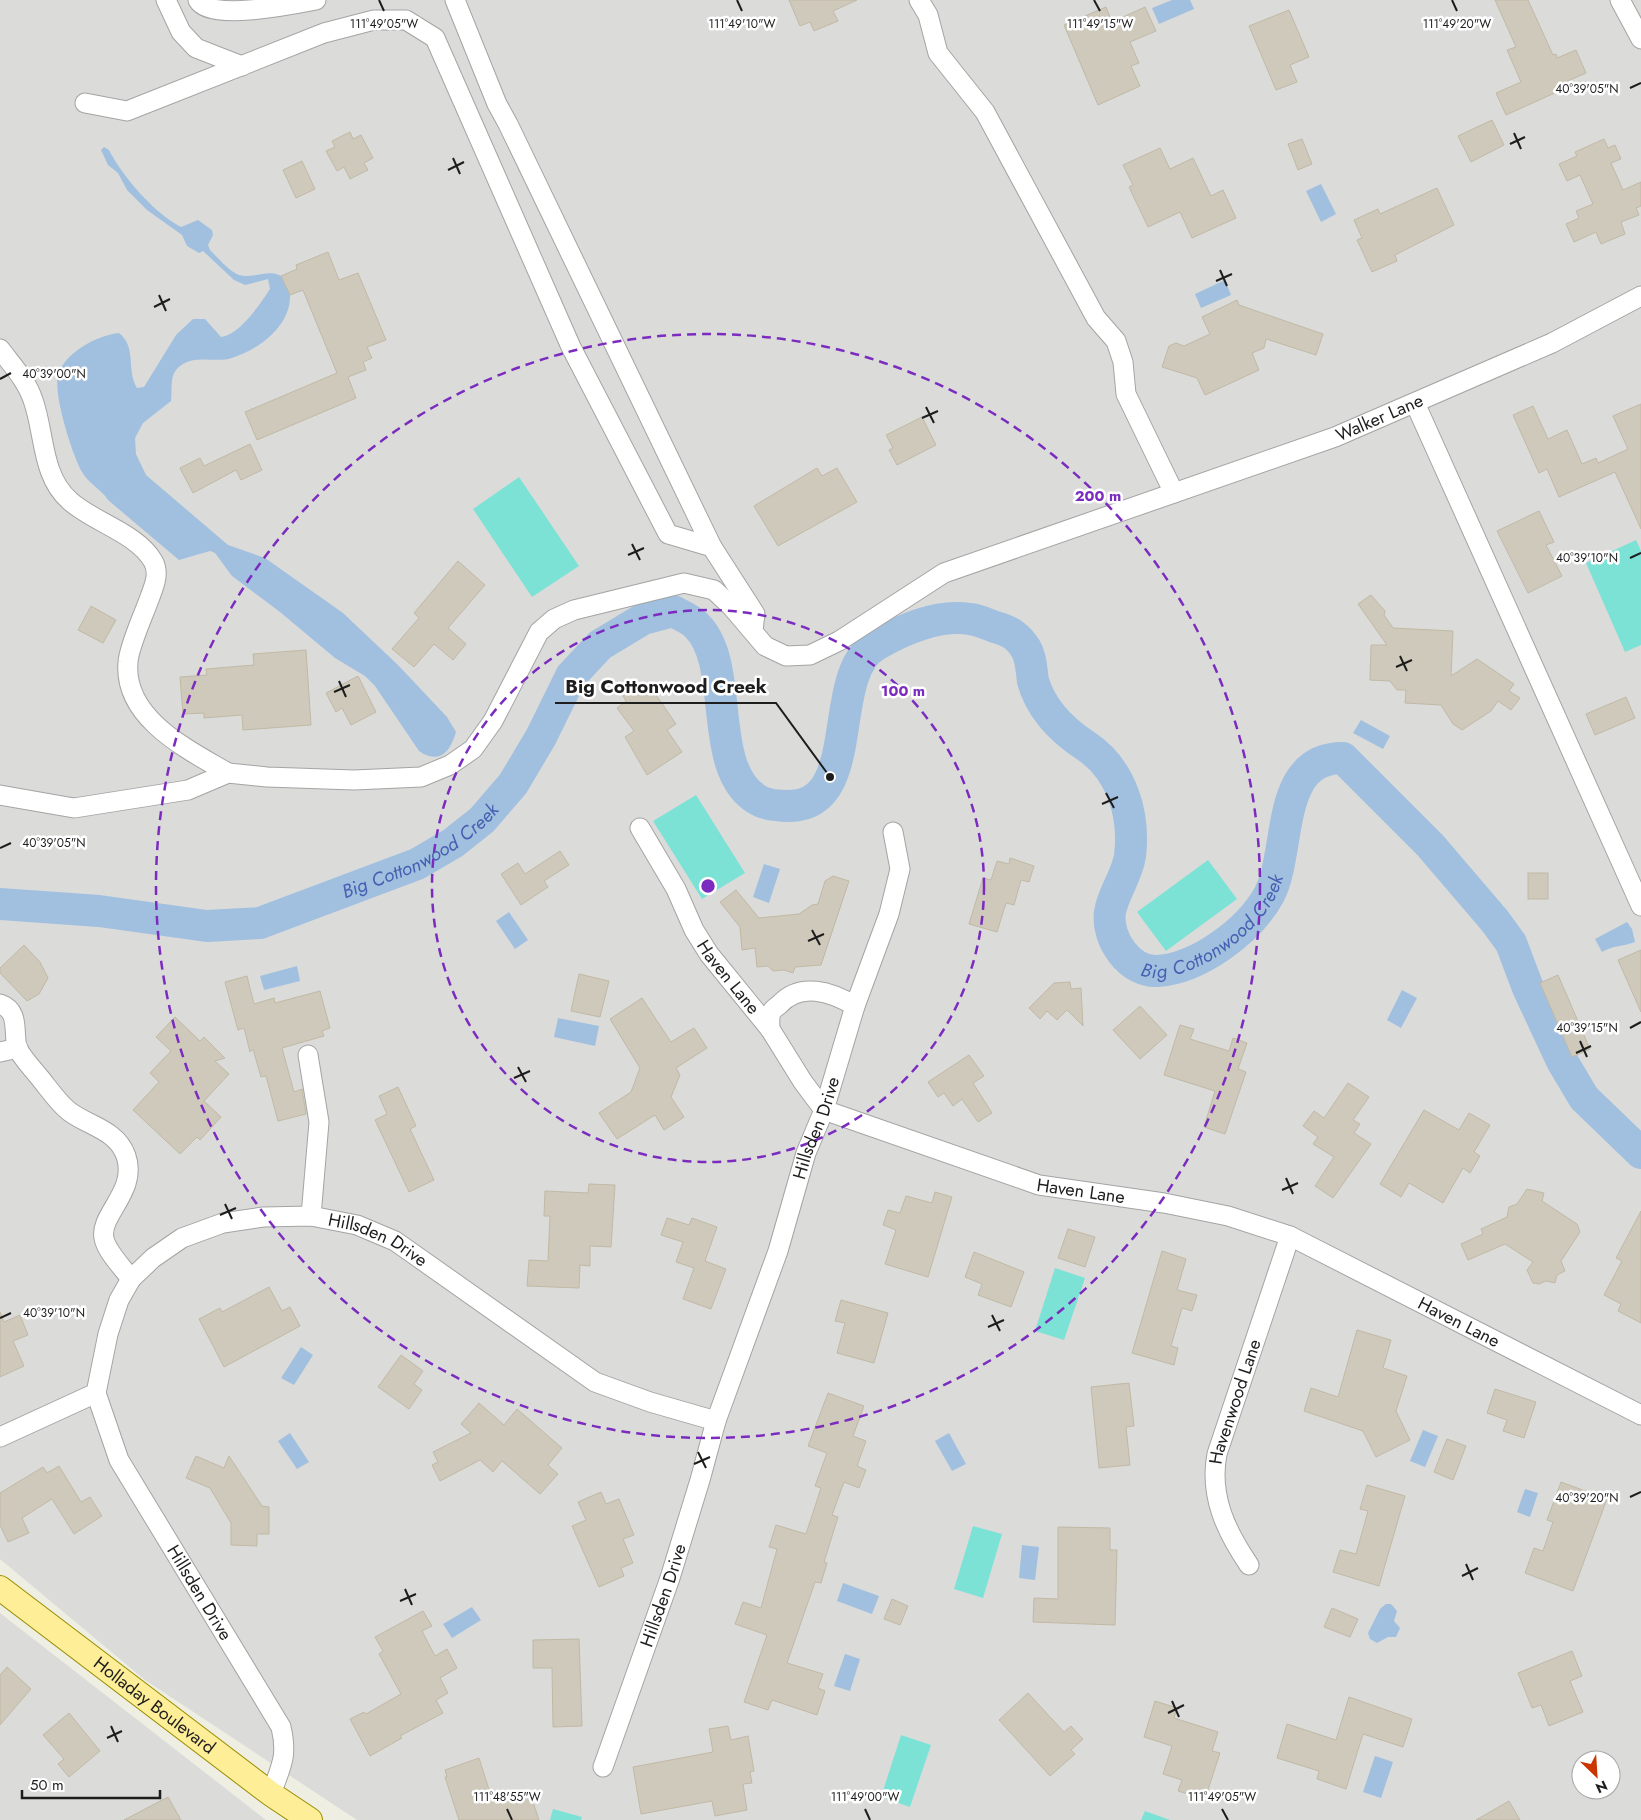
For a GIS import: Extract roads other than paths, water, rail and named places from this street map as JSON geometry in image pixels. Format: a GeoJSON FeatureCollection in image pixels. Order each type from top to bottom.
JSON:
{"type":"FeatureCollection","features":[{"type":"Feature","properties":{"kind":"main road","name":"Holladay Boulevard"},"geometry":{"type":"LineString","coordinates":[[0,1588],[271,1794],[310,1820]]}},
{"type":"Feature","properties":{"kind":"street"},"geometry":{"type":"LineString","coordinates":[[166,0],[181,32],[196,48],[242,66]]}},
{"type":"Feature","properties":{"kind":"street"},"geometry":{"type":"LineString","coordinates":[[198,0],[200,4],[211,9],[249,11],[316,0]]}},
{"type":"Feature","properties":{"kind":"street"},"geometry":{"type":"LineString","coordinates":[[456,0],[497,104],[513,133],[712,547],[755,614],[753,630]]}},
{"type":"Feature","properties":{"kind":"street"},"geometry":{"type":"LineString","coordinates":[[919,0],[928,16],[938,53],[985,112],[1096,318],[1116,341],[1123,362],[1126,394],[1174,494]]}},
{"type":"Feature","properties":{"kind":"street"},"geometry":{"type":"LineString","coordinates":[[1620,0],[1641,39]]}},
{"type":"Feature","properties":{"kind":"street"},"geometry":{"type":"LineString","coordinates":[[84,103],[127,111],[324,33],[374,20],[406,20],[435,38],[571,347],[668,534],[712,547]]}},
{"type":"Feature","properties":{"kind":"street","name":"Walker Lane"},"geometry":{"type":"LineString","coordinates":[[228,773],[268,777],[354,780],[421,777],[450,765],[473,749],[493,721],[539,632],[554,620],[574,610],[684,583],[714,590],[753,630],[765,646],[786,656],[810,655],[839,641],[944,573],[1336,437],[1552,343],[1641,296]]}},
{"type":"Feature","properties":{"kind":"street"},"geometry":{"type":"LineString","coordinates":[[0,349],[26,383],[33,400],[46,460],[55,481],[70,501],[134,541],[153,561],[157,579],[128,661],[129,689],[140,709],[180,746],[228,773]]}},
{"type":"Feature","properties":{"kind":"street"},"geometry":{"type":"LineString","coordinates":[[1415,403],[1641,906]]}},
{"type":"Feature","properties":{"kind":"street"},"geometry":{"type":"LineString","coordinates":[[0,795],[74,808],[188,790],[228,773]]}},
{"type":"Feature","properties":{"kind":"street","name":"Haven Lane"},"geometry":{"type":"LineString","coordinates":[[640,828],[676,889],[699,938],[732,984],[770,1030],[803,1082],[824,1110],[1039,1185],[1164,1202],[1228,1216],[1290,1236],[1641,1415]]}},
{"type":"Feature","properties":{"kind":"street","name":"Hillsden Drive"},"geometry":{"type":"LineString","coordinates":[[603,1766],[670,1578],[716,1421],[778,1251],[806,1154],[824,1110],[855,1006],[889,914],[900,869],[894,832]]}},
{"type":"Feature","properties":{"kind":"street"},"geometry":{"type":"LineString","coordinates":[[770,1030],[771,1013],[784,999],[799,993],[819,990],[837,995],[855,1006]]}},
{"type":"Feature","properties":{"kind":"street"},"geometry":{"type":"LineString","coordinates":[[0,1004],[6,1006],[15,1020],[9,1050],[69,1111],[111,1134],[126,1155],[128,1172],[125,1191],[103,1231],[104,1240],[131,1279]]}},
{"type":"Feature","properties":{"kind":"street"},"geometry":{"type":"LineString","coordinates":[[308,1055],[319,1122],[311,1216]]}},
{"type":"Feature","properties":{"kind":"street","name":"Hillsden Drive"},"geometry":{"type":"LineString","coordinates":[[271,1794],[286,1747],[281,1727],[118,1460],[96,1392],[108,1334],[119,1300],[131,1279],[152,1258],[182,1238],[215,1226],[263,1217],[311,1216],[357,1225],[395,1241],[595,1382],[650,1402],[716,1421]]}},
{"type":"Feature","properties":{"kind":"street","name":"Havenwood Lane"},"geometry":{"type":"LineString","coordinates":[[1249,1565],[1233,1541],[1220,1511],[1214,1480],[1215,1468],[1290,1236]]}},
{"type":"Feature","properties":{"kind":"street"},"geometry":{"type":"LineString","coordinates":[[0,1437],[96,1392]]}},
{"type":"Feature","properties":{"kind":"waterway","name":"Big Cottonwood Creek"},"geometry":{"type":"LineString","coordinates":[[0,904],[99,911],[207,926],[260,923],[417,864],[453,843],[482,820],[513,784],[541,737],[571,676],[600,645],[643,619],[673,611],[696,625],[708,642],[716,664],[726,741],[732,765],[742,785],[758,800],[769,804],[790,806],[813,800],[827,784],[836,762],[851,682],[861,660],[876,645],[909,628],[946,619],[970,619],[1005,630],[1020,641],[1026,649],[1033,681],[1047,710],[1061,726],[1098,756],[1117,781],[1128,810],[1131,840],[1130,856],[1126,871],[1114,898],[1110,912],[1110,922],[1116,943],[1129,960],[1148,970],[1158,971],[1190,963],[1221,945],[1249,922],[1269,895],[1276,876],[1289,810],[1295,790],[1306,773],[1321,762],[1343,758],[1430,845],[1495,921],[1511,943],[1528,988],[1562,1061],[1584,1098],[1641,1153]]}},
{"type":"Feature","properties":{"kind":"place","name":"Big Cottonwood Creek"},"geometry":{"type":"Point","coordinates":[830,777]}}]}
